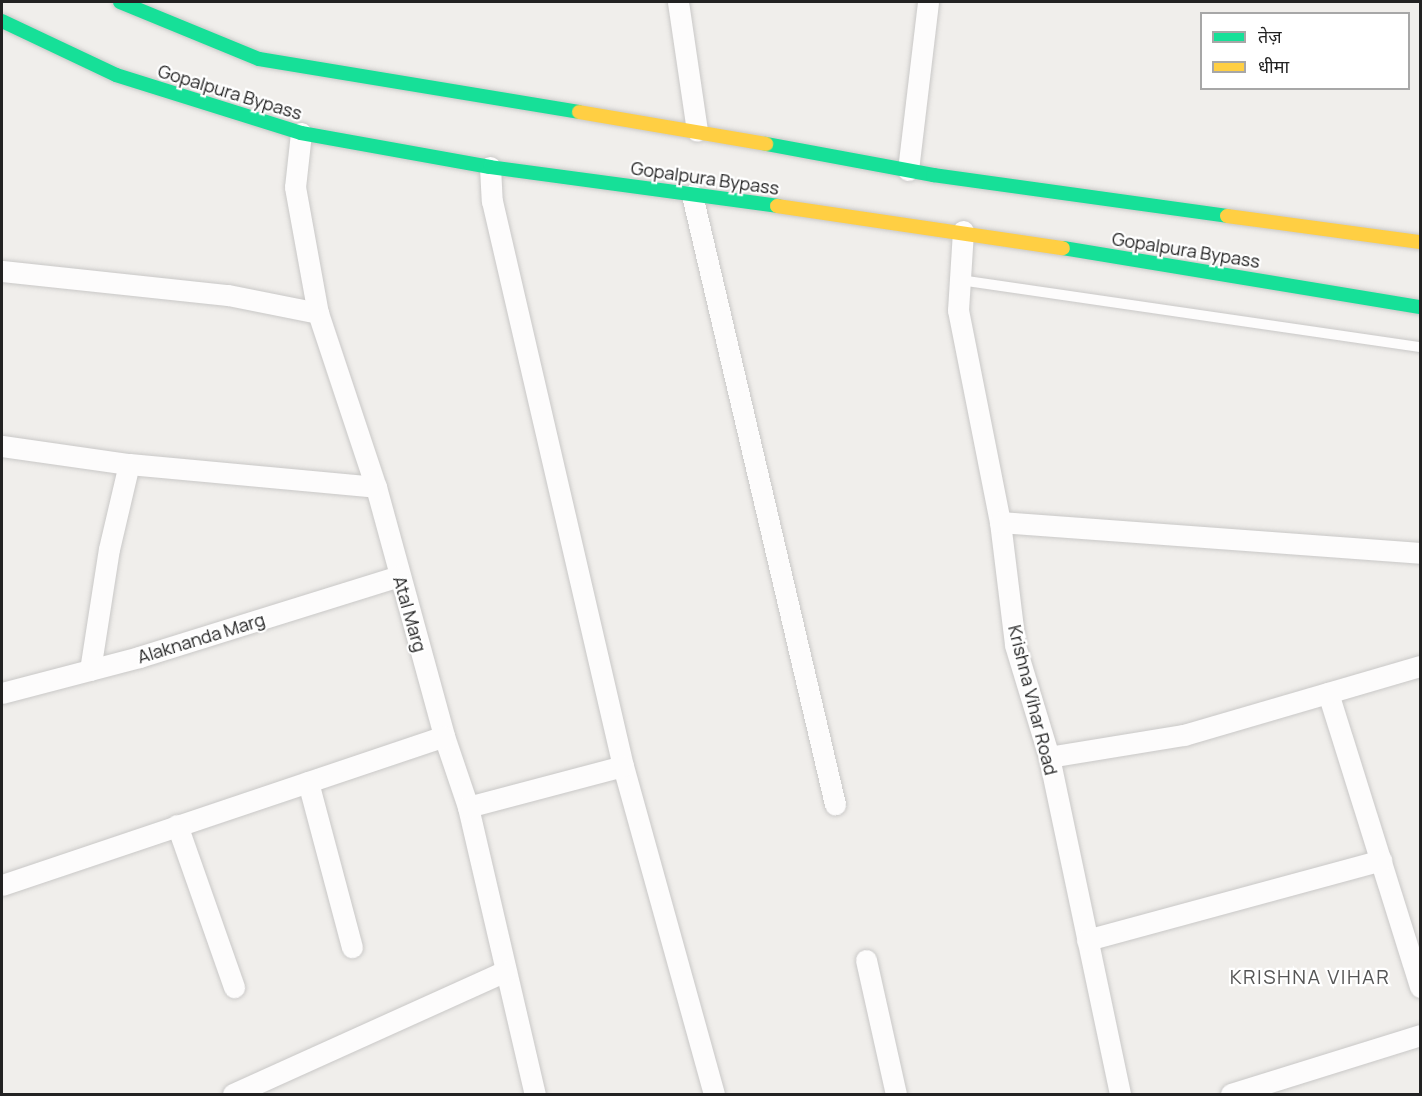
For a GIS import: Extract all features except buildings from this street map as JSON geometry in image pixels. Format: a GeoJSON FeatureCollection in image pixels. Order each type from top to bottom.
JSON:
{"type":"FeatureCollection","features":[{"type":"Feature","properties":{"kind":"main road"},"geometry":{"type":"LineString","coordinates":[[120,2],[260,59],[697,131],[908,170],[1420,243]]}},
{"type":"Feature","properties":{"kind":"main road","name":"Gopalpura Bypass"},"geometry":{"type":"LineString","coordinates":[[2,21],[116,75],[301,133],[490,167],[963,231],[1420,307]]}},
{"type":"Feature","properties":{"kind":"street"},"geometry":{"type":"LineString","coordinates":[[678,2],[697,131]]}},
{"type":"Feature","properties":{"kind":"street"},"geometry":{"type":"LineString","coordinates":[[908,170],[928,2]]}},
{"type":"Feature","properties":{"kind":"street","name":"Atal Marg"},"geometry":{"type":"LineString","coordinates":[[301,133],[295,187],[318,313],[376,487],[444,736],[468,807],[536,1095]]}},
{"type":"Feature","properties":{"kind":"street"},"geometry":{"type":"LineString","coordinates":[[490,167],[494,213],[623,766],[714,1095]]}},
{"type":"Feature","properties":{"kind":"street"},"geometry":{"type":"LineString","coordinates":[[692,195],[835,804]]}},
{"type":"Feature","properties":{"kind":"street","name":"Krishna Vihar Road"},"geometry":{"type":"LineString","coordinates":[[963,231],[958,310],[1000,522],[1015,645],[1049,757],[1120,1095]]}},
{"type":"Feature","properties":{"kind":"street"},"geometry":{"type":"LineString","coordinates":[[2,271],[228,295],[318,313]]}},
{"type":"Feature","properties":{"kind":"street"},"geometry":{"type":"LineString","coordinates":[[2,446],[129,464],[376,487]]}},
{"type":"Feature","properties":{"kind":"street"},"geometry":{"type":"LineString","coordinates":[[90,670],[109,549],[129,464]]}},
{"type":"Feature","properties":{"kind":"street"},"geometry":{"type":"LineString","coordinates":[[1000,522],[1420,553]]}},
{"type":"Feature","properties":{"kind":"street","name":"Alaknanda Marg"},"geometry":{"type":"LineString","coordinates":[[2,693],[90,670],[399,576]]}},
{"type":"Feature","properties":{"kind":"street"},"geometry":{"type":"LineString","coordinates":[[1049,757],[1184,735],[1420,666]]}},
{"type":"Feature","properties":{"kind":"street"},"geometry":{"type":"LineString","coordinates":[[1328,693],[1420,987]]}},
{"type":"Feature","properties":{"kind":"street"},"geometry":{"type":"LineString","coordinates":[[2,885],[444,736]]}},
{"type":"Feature","properties":{"kind":"street"},"geometry":{"type":"LineString","coordinates":[[468,807],[623,766]]}},
{"type":"Feature","properties":{"kind":"street"},"geometry":{"type":"LineString","coordinates":[[308,782],[352,947]]}},
{"type":"Feature","properties":{"kind":"street"},"geometry":{"type":"LineString","coordinates":[[177,825],[234,987]]}},
{"type":"Feature","properties":{"kind":"street"},"geometry":{"type":"LineString","coordinates":[[1087,940],[1381,860]]}},
{"type":"Feature","properties":{"kind":"street"},"geometry":{"type":"LineString","coordinates":[[866,960],[896,1095]]}},
{"type":"Feature","properties":{"kind":"street"},"geometry":{"type":"LineString","coordinates":[[233,1095],[506,971]]}},
{"type":"Feature","properties":{"kind":"street"},"geometry":{"type":"LineString","coordinates":[[1231,1095],[1420,1035]]}},
{"type":"Feature","properties":{"kind":"lane"},"geometry":{"type":"LineString","coordinates":[[960,280],[1420,348]]}},
{"type":"Feature","properties":{"kind":"traffic: fast"},"geometry":{"type":"LineString","coordinates":[[120,2],[259,59],[579,112]]}},
{"type":"Feature","properties":{"kind":"traffic: fast"},"geometry":{"type":"LineString","coordinates":[[2,21],[116,75],[301,133],[490,167],[777,206]]}},
{"type":"Feature","properties":{"kind":"traffic: fast"},"geometry":{"type":"LineString","coordinates":[[766,144],[933,175],[1227,216]]}},
{"type":"Feature","properties":{"kind":"traffic: fast"},"geometry":{"type":"LineString","coordinates":[[1063,248],[1420,307]]}},
{"type":"Feature","properties":{"kind":"traffic: slow"},"geometry":{"type":"LineString","coordinates":[[579,112],[766,144]]}},
{"type":"Feature","properties":{"kind":"traffic: slow"},"geometry":{"type":"LineString","coordinates":[[777,206],[1063,248]]}},
{"type":"Feature","properties":{"kind":"traffic: slow"},"geometry":{"type":"LineString","coordinates":[[1227,216],[1420,242]]}},
{"type":"Feature","properties":{"kind":"district","name":"KRISHNA VIHAR"},"geometry":{"type":"Point","coordinates":[1310,976]}}]}
